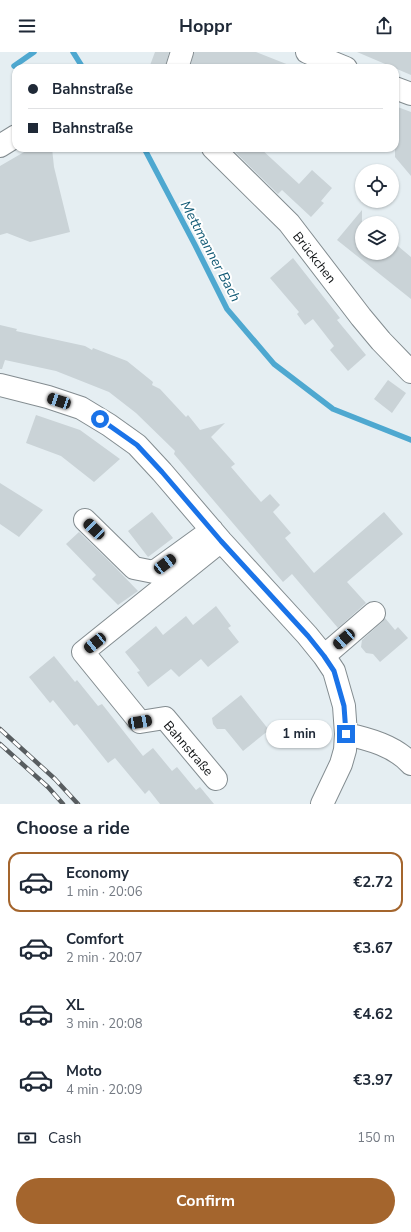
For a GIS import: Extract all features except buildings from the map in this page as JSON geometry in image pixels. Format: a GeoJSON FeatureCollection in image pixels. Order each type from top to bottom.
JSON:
{"type":"FeatureCollection","features":[{"type":"Feature","properties":{"kind":"street"},"geometry":{"type":"LineString","coordinates":[[178,64],[182,52]]}},
{"type":"Feature","properties":{"kind":"street"},"geometry":{"type":"LineString","coordinates":[[306,52],[336,64]]}},
{"type":"Feature","properties":{"kind":"street"},"geometry":{"type":"LineString","coordinates":[[399,90],[411,94]]}},
{"type":"Feature","properties":{"kind":"street"},"geometry":{"type":"LineString","coordinates":[[0,146],[12,138]]}},
{"type":"Feature","properties":{"kind":"street","name":"Brückchen"},"geometry":{"type":"LineString","coordinates":[[217,152],[289,223],[361,317],[381,341],[411,372]]}},
{"type":"Feature","properties":{"kind":"street"},"geometry":{"type":"LineString","coordinates":[[0,385],[48,397],[81,408],[109,425],[137,445],[308,636],[324,656],[334,671],[344,706],[346,734],[345,750],[341,764],[322,804]]}},
{"type":"Feature","properties":{"kind":"street"},"geometry":{"type":"LineString","coordinates":[[84,520],[134,568],[154,572],[216,535]]}},
{"type":"Feature","properties":{"kind":"street","name":"Bahnstraße"},"geometry":{"type":"LineString","coordinates":[[216,535],[83,652],[140,722],[165,718],[216,779]]}},
{"type":"Feature","properties":{"kind":"street"},"geometry":{"type":"LineString","coordinates":[[324,656],[374,613]]}},
{"type":"Feature","properties":{"kind":"street"},"geometry":{"type":"LineString","coordinates":[[346,734],[380,743],[406,758],[411,764]]}},
{"type":"Feature","properties":{"kind":"waterway","name":"Mettmanner Bach"},"geometry":{"type":"LineString","coordinates":[[17,64],[34,52]]}},
{"type":"Feature","properties":{"kind":"waterway","name":"Mettmanner Bach"},"geometry":{"type":"LineString","coordinates":[[73,52],[80,64]]}},
{"type":"Feature","properties":{"kind":"waterway","name":"Mettmanner Bach"},"geometry":{"type":"LineString","coordinates":[[146,152],[227,309],[274,364],[333,409],[411,440]]}},
{"type":"Feature","properties":{"kind":"railway"},"geometry":{"type":"LineString","coordinates":[[0,729],[55,779],[78,804]]}},
{"type":"Feature","properties":{"kind":"railway"},"geometry":{"type":"LineString","coordinates":[[0,744],[48,787],[63,804]]}},
{"type":"Feature","properties":{"kind":"route"},"geometry":{"type":"LineString","coordinates":[[100,419],[137,445],[221,541],[308,636],[324,656],[334,671],[344,706],[346,734]]}}]}
